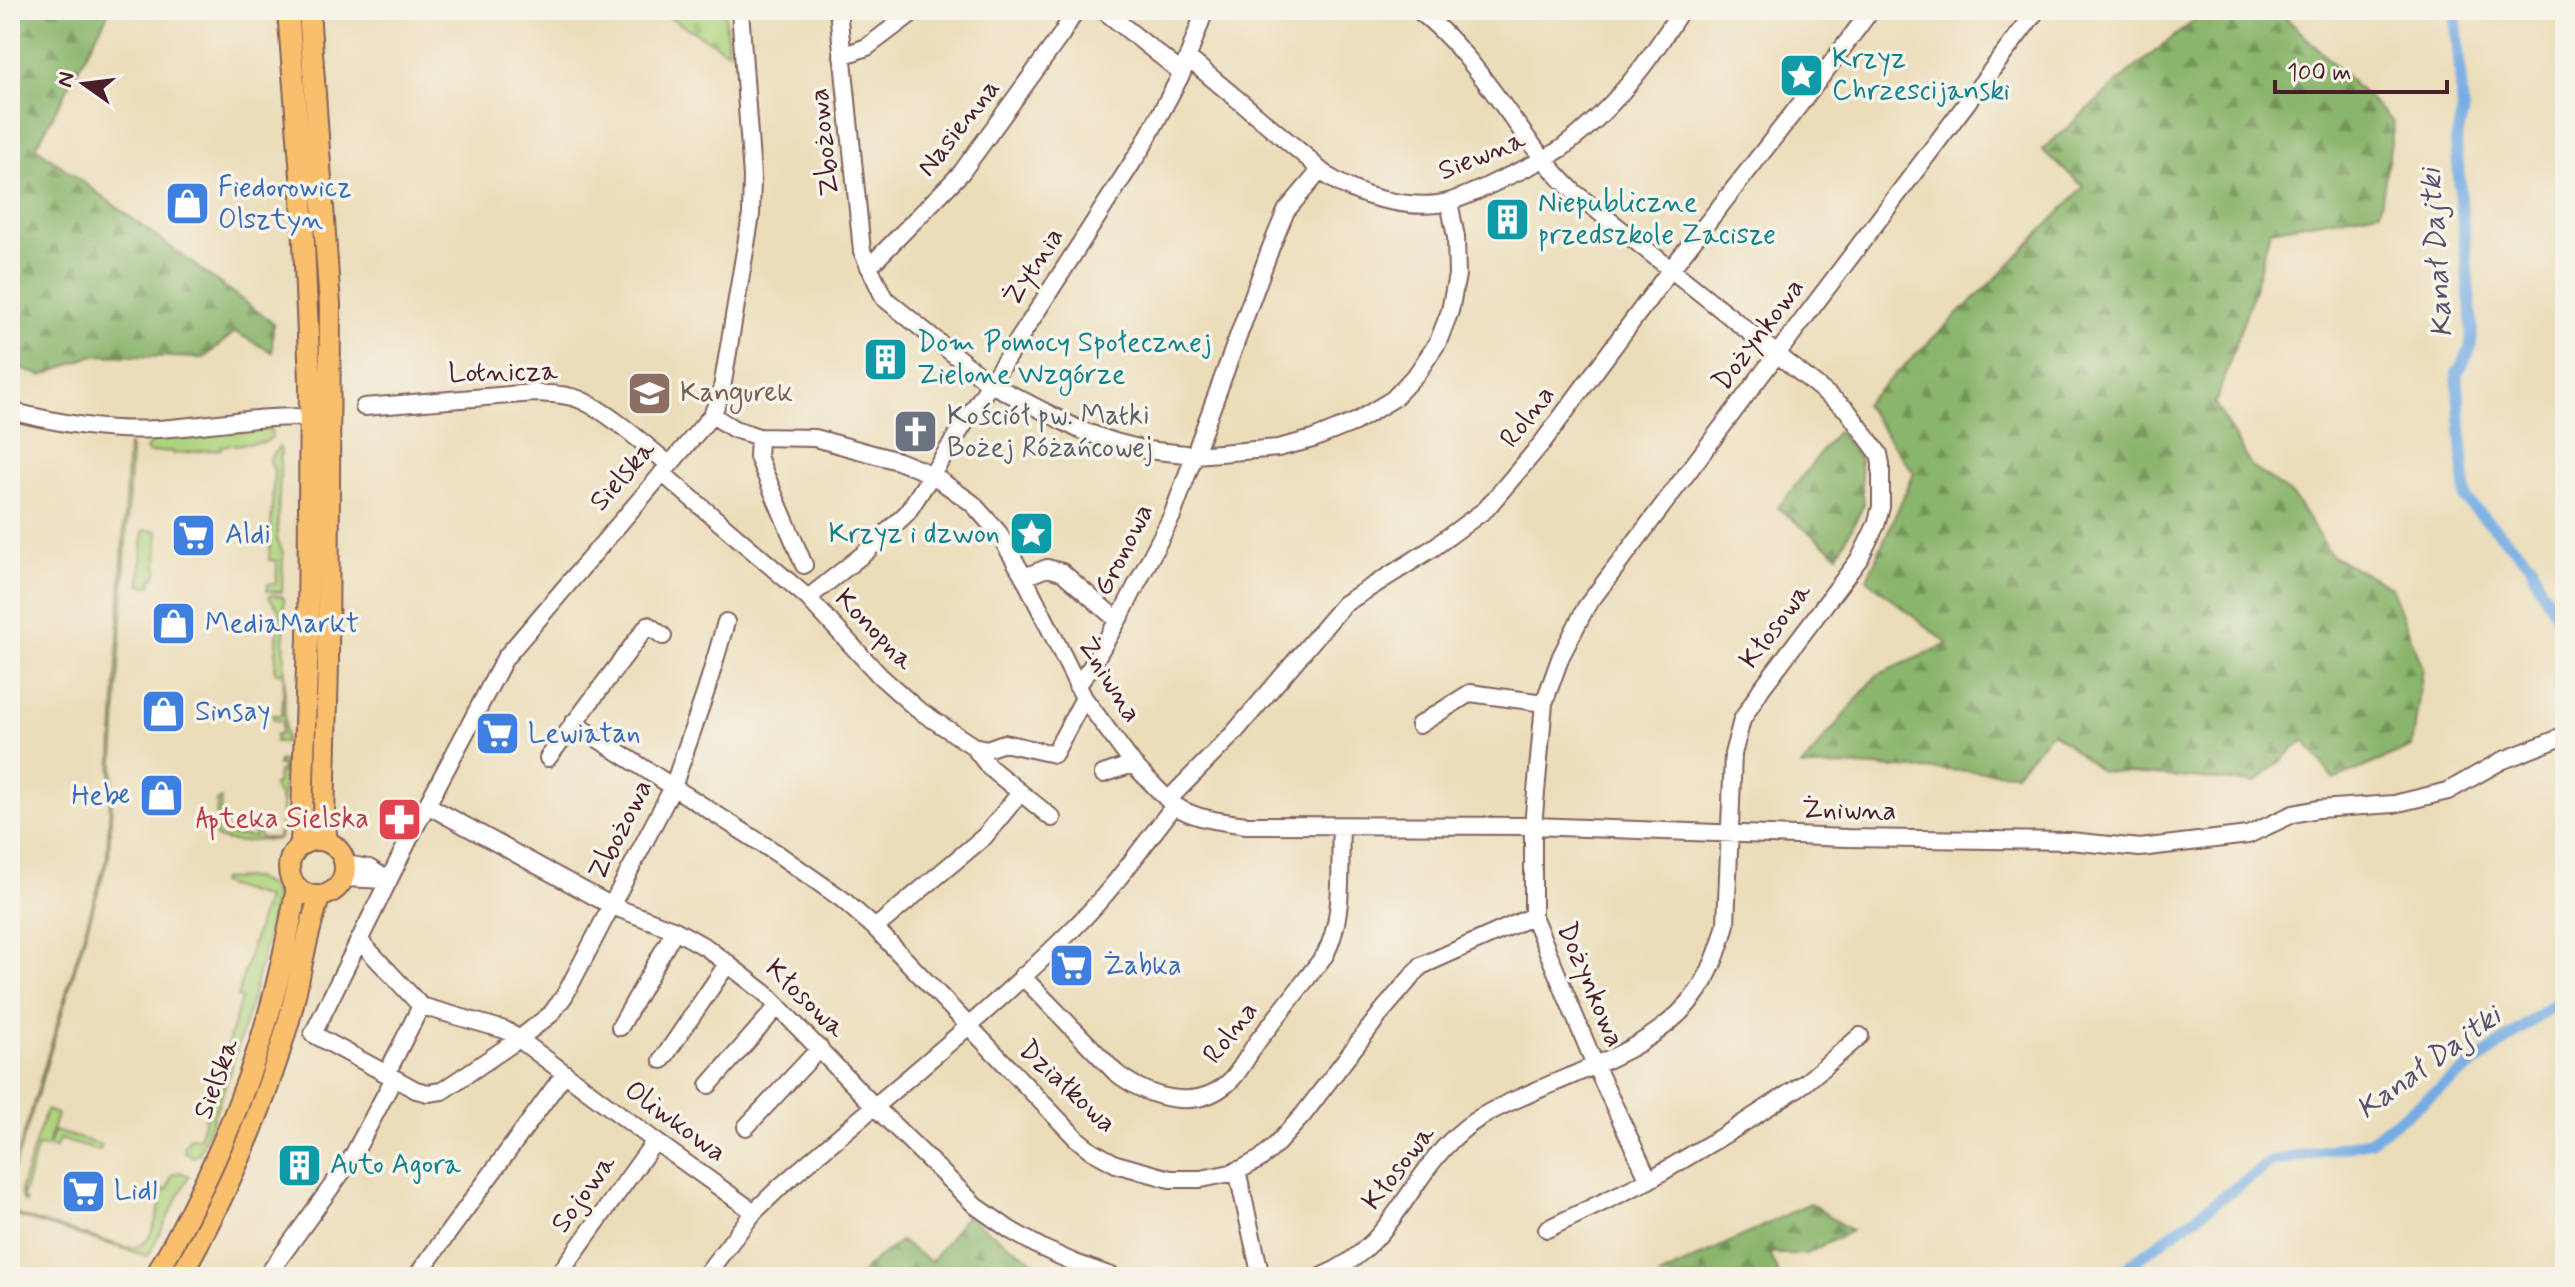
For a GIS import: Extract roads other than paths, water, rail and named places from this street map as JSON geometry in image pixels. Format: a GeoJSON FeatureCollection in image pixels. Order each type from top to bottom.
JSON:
{"type":"FeatureCollection","features":[{"type":"Feature","properties":{"kind":"main road","name":"Sielska"},"geometry":{"type":"LineString","coordinates":[[288,10],[308,306],[320,418]]}},
{"type":"Feature","properties":{"kind":"main road","name":"Sielska"},"geometry":{"type":"LineString","coordinates":[[309,10],[329,291],[320,418],[319,545],[329,570],[324,818],[327,841]]}},
{"type":"Feature","properties":{"kind":"main road","name":"Sielska"},"geometry":{"type":"LineString","coordinates":[[155,1277],[205,1184],[247,1082],[270,1013],[297,887],[289,865],[301,844],[308,570],[319,545]]}},
{"type":"Feature","properties":{"kind":"main road"},"geometry":{"type":"LineString","coordinates":[[297,887],[320,896],[334,890],[344,871],[339,850],[327,841],[309,840],[301,844]]}},
{"type":"Feature","properties":{"kind":"main road","name":"Sielska"},"geometry":{"type":"LineString","coordinates":[[180,1277],[233,1174],[269,1086],[289,1020],[311,919],[320,896]]}},
{"type":"Feature","properties":{"kind":"street","name":"Sielska"},"geometry":{"type":"LineString","coordinates":[[313,1034],[388,880],[505,658],[712,415],[721,394],[751,215],[752,177],[740,10]]}},
{"type":"Feature","properties":{"kind":"street","name":"Zbożowa"},"geometry":{"type":"LineString","coordinates":[[838,10],[862,251],[884,298],[989,383],[1091,434],[1146,450],[1196,455],[1278,448],[1313,439],[1355,422],[1393,399],[1418,372],[1438,342],[1450,311],[1457,275],[1456,237],[1449,202]]}},
{"type":"Feature","properties":{"kind":"street"},"geometry":{"type":"LineString","coordinates":[[842,56],[867,47],[916,10]]}},
{"type":"Feature","properties":{"kind":"street","name":"Nasienna"},"geometry":{"type":"LineString","coordinates":[[869,267],[961,173],[1076,10]]}},
{"type":"Feature","properties":{"kind":"street","name":"Siewna"},"geometry":{"type":"LineString","coordinates":[[1103,10],[1185,66],[1310,160],[1319,172],[1382,200],[1416,204],[1449,202],[1543,160],[1562,148],[1603,113],[1628,86],[1654,54],[1681,10]]}},
{"type":"Feature","properties":{"kind":"street","name":"Żytnia"},"geometry":{"type":"LineString","coordinates":[[808,598],[866,552],[907,513],[1143,146],[1185,66],[1205,10]]}},
{"type":"Feature","properties":{"kind":"street","name":"Kłosowa"},"geometry":{"type":"LineString","coordinates":[[1320,1277],[1338,1270],[1369,1247],[1393,1221],[1434,1158],[1486,1113],[1648,1038],[1682,1010],[1699,990],[1719,948],[1726,924],[1733,754],[1742,720],[1761,689],[1860,558],[1881,507],[1879,454],[1847,410],[1574,192],[1543,160],[1452,41],[1418,10]]}},
{"type":"Feature","properties":{"kind":"street","name":"Rolna"},"geometry":{"type":"LineString","coordinates":[[704,1277],[754,1212],[1075,928],[1116,882],[1171,803],[1344,604],[1433,548],[1486,509],[1542,443],[1671,269],[1871,10]]}},
{"type":"Feature","properties":{"kind":"street","name":"Dożynkowa"},"geometry":{"type":"LineString","coordinates":[[1649,1180],[1595,1065],[1533,916],[1533,826],[1544,703],[1561,656],[1586,607],[2037,10]]}},
{"type":"Feature","properties":{"kind":"street","name":"Gronowa"},"geometry":{"type":"LineString","coordinates":[[973,746],[987,749],[1004,743],[1054,754],[1091,667],[1172,516],[1286,211],[1319,172]]}},
{"type":"Feature","properties":{"kind":"street","name":"Lotnicza"},"geometry":{"type":"LineString","coordinates":[[364,407],[534,393],[562,395],[600,411],[666,468]]}},
{"type":"Feature","properties":{"kind":"street"},"geometry":{"type":"LineString","coordinates":[[10,411],[57,423],[101,428],[154,429],[320,418]]}},
{"type":"Feature","properties":{"kind":"street","name":"Żniwna"},"geometry":{"type":"LineString","coordinates":[[712,415],[734,429],[759,437],[815,438],[898,461],[931,474],[972,503],[998,532],[1024,577],[1080,692],[1133,764],[1171,803],[1205,819],[1246,825],[1533,826],[1729,834],[2070,841],[2140,848],[2248,835],[2293,814],[2318,809],[2394,804],[2448,791],[2501,761],[2565,736]]}},
{"type":"Feature","properties":{"kind":"street"},"geometry":{"type":"LineString","coordinates":[[759,437],[758,457],[804,565]]}},
{"type":"Feature","properties":{"kind":"street","name":"Konopna"},"geometry":{"type":"LineString","coordinates":[[666,468],[808,598],[880,676],[917,709],[973,746],[989,767],[1052,818]]}},
{"type":"Feature","properties":{"kind":"street","name":"Żniwna"},"geometry":{"type":"LineString","coordinates":[[1024,577],[1047,568],[1062,572],[1117,620]]}},
{"type":"Feature","properties":{"kind":"street","name":"Zbożowa"},"geometry":{"type":"LineString","coordinates":[[313,1034],[416,1090],[428,1093],[442,1091],[551,1014],[565,995],[673,787],[726,622]]}},
{"type":"Feature","properties":{"kind":"street"},"geometry":{"type":"LineString","coordinates":[[548,758],[648,625],[663,636]]}},
{"type":"Feature","properties":{"kind":"street"},"geometry":{"type":"LineString","coordinates":[[1419,725],[1470,693],[1544,703]]}},
{"type":"Feature","properties":{"kind":"street","name":"Działkowa"},"geometry":{"type":"LineString","coordinates":[[573,723],[830,890],[875,928],[967,1026],[1092,1151],[1116,1164],[1170,1179],[1201,1179],[1237,1170],[1260,1159],[1303,1115],[1421,966],[1533,916]]}},
{"type":"Feature","properties":{"kind":"street","name":"Żniwna"},"geometry":{"type":"LineString","coordinates":[[1103,774],[1133,764]]}},
{"type":"Feature","properties":{"kind":"street"},"geometry":{"type":"LineString","coordinates":[[875,928],[985,836],[1020,793]]}},
{"type":"Feature","properties":{"kind":"street","name":"Kłosowa"},"geometry":{"type":"LineString","coordinates":[[427,805],[612,906],[675,930],[728,963],[778,1006],[976,1206],[1010,1230],[1075,1263],[1114,1277]]}},
{"type":"Feature","properties":{"kind":"street","name":"Rolna"},"geometry":{"type":"LineString","coordinates":[[1022,976],[1115,1072],[1131,1084],[1149,1094],[1178,1100],[1209,1096],[1232,1078],[1334,939],[1341,826]]}},
{"type":"Feature","properties":{"kind":"street"},"geometry":{"type":"LineString","coordinates":[[344,871],[388,880]]}},
{"type":"Feature","properties":{"kind":"street"},"geometry":{"type":"LineString","coordinates":[[620,1027],[675,930]]}},
{"type":"Feature","properties":{"kind":"street"},"geometry":{"type":"LineString","coordinates":[[359,940],[421,1006],[505,1030],[519,1039]]}},
{"type":"Feature","properties":{"kind":"street"},"geometry":{"type":"LineString","coordinates":[[662,1060],[728,963]]}},
{"type":"Feature","properties":{"kind":"street"},"geometry":{"type":"LineString","coordinates":[[266,1277],[350,1161],[421,1006]]}},
{"type":"Feature","properties":{"kind":"street"},"geometry":{"type":"LineString","coordinates":[[709,1085],[778,1006]]}},
{"type":"Feature","properties":{"kind":"street"},"geometry":{"type":"LineString","coordinates":[[1547,1229],[1649,1180],[1731,1131],[1805,1083],[1860,1036]]}},
{"type":"Feature","properties":{"kind":"street","name":"Oliwkowa"},"geometry":{"type":"LineString","coordinates":[[519,1039],[754,1212]]}},
{"type":"Feature","properties":{"kind":"street"},"geometry":{"type":"LineString","coordinates":[[746,1127],[820,1048]]}},
{"type":"Feature","properties":{"kind":"street"},"geometry":{"type":"LineString","coordinates":[[416,1277],[565,1073]]}},
{"type":"Feature","properties":{"kind":"street","name":"Sojowa"},"geometry":{"type":"LineString","coordinates":[[557,1277],[655,1141]]}},
{"type":"Feature","properties":{"kind":"street"},"geometry":{"type":"LineString","coordinates":[[1237,1170],[1261,1277]]}},
{"type":"Feature","properties":{"kind":"waterway","name":"Kanał Dajtki"},"geometry":{"type":"LineString","coordinates":[[2455,10],[2463,110],[2456,142],[2472,327],[2470,348],[2457,373],[2466,500],[2531,564],[2541,589],[2556,613],[2565,648]]}},
{"type":"Feature","properties":{"kind":"waterway","name":"Kanał Dajtki"},"geometry":{"type":"LineString","coordinates":[[2113,1277],[2271,1162],[2370,1141],[2565,996]]}},
{"type":"Feature","properties":{"kind":"place","name":"Krzyz Chrzescijanski"},"geometry":{"type":"Point","coordinates":[1801,75]}},
{"type":"Feature","properties":{"kind":"place","name":"Fiedorowicz Olsztyn"},"geometry":{"type":"Point","coordinates":[187,204]}},
{"type":"Feature","properties":{"kind":"place","name":"Niepubliczne przedszkole Zacisze"},"geometry":{"type":"Point","coordinates":[1507,219]}},
{"type":"Feature","properties":{"kind":"place","name":"Dom Pomocy Społecznej Zielone Wzgórze"},"geometry":{"type":"Point","coordinates":[886,359]}},
{"type":"Feature","properties":{"kind":"place","name":"Kangurek"},"geometry":{"type":"Point","coordinates":[649,393]}},
{"type":"Feature","properties":{"kind":"place","name":"Kościół pw. Matki Bożej Różańcowej"},"geometry":{"type":"Point","coordinates":[916,432]}},
{"type":"Feature","properties":{"kind":"place","name":"Krzyz i dzwon"},"geometry":{"type":"Point","coordinates":[1031,534]}},
{"type":"Feature","properties":{"kind":"place","name":"Aldi"},"geometry":{"type":"Point","coordinates":[194,535]}},
{"type":"Feature","properties":{"kind":"place","name":"MediaMarkt"},"geometry":{"type":"Point","coordinates":[174,624]}},
{"type":"Feature","properties":{"kind":"place","name":"Sinsay"},"geometry":{"type":"Point","coordinates":[164,712]}},
{"type":"Feature","properties":{"kind":"place","name":"Lewiatan"},"geometry":{"type":"Point","coordinates":[497,734]}},
{"type":"Feature","properties":{"kind":"place","name":"Hebe"},"geometry":{"type":"Point","coordinates":[161,796]}},
{"type":"Feature","properties":{"kind":"place","name":"Apteka Sielska"},"geometry":{"type":"Point","coordinates":[400,819]}},
{"type":"Feature","properties":{"kind":"place","name":"Żabka"},"geometry":{"type":"Point","coordinates":[1072,966]}},
{"type":"Feature","properties":{"kind":"place","name":"Auto Agora"},"geometry":{"type":"Point","coordinates":[299,1165]}},
{"type":"Feature","properties":{"kind":"place","name":"Lidl"},"geometry":{"type":"Point","coordinates":[83,1191]}}]}
